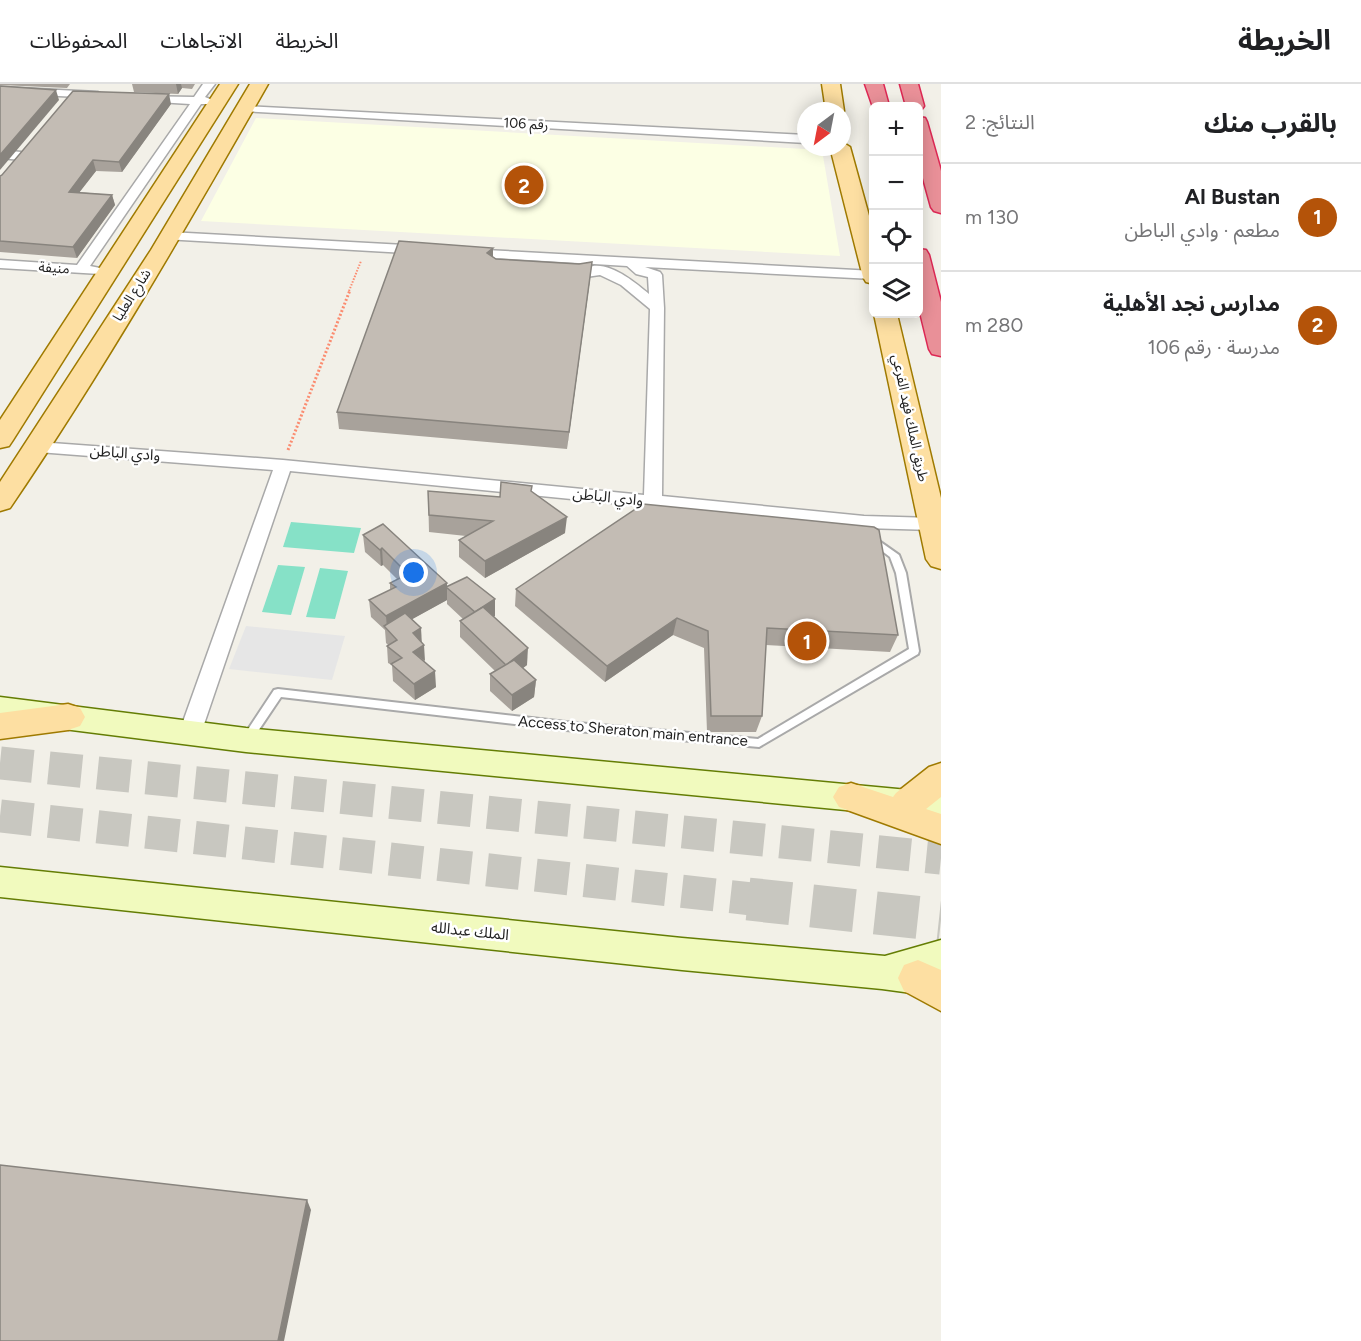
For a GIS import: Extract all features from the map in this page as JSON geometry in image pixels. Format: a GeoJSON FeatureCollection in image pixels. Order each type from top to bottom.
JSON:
{"type":"FeatureCollection","features":[{"type":"Feature","properties":{"kind":"highway"},"geometry":{"type":"LineString","coordinates":[[874,84],[879,102]]}},
{"type":"Feature","properties":{"kind":"highway"},"geometry":{"type":"LineString","coordinates":[[909,84],[914,102]]}},
{"type":"Feature","properties":{"kind":"highway"},"geometry":{"type":"LineString","coordinates":[[923,137],[936,176],[941,206]]}},
{"type":"Feature","properties":{"kind":"highway"},"geometry":{"type":"LineString","coordinates":[[920,264],[941,349]]}},
{"type":"Feature","properties":{"kind":"main road","name":"شارع العليا"},"geometry":{"type":"LineString","coordinates":[[0,502],[38,447],[165,243],[259,84]]}},
{"type":"Feature","properties":{"kind":"main road"},"geometry":{"type":"LineString","coordinates":[[831,84],[834,102]]}},
{"type":"Feature","properties":{"kind":"main road"},"geometry":{"type":"LineString","coordinates":[[0,440],[142,221],[213,93]]}},
{"type":"Feature","properties":{"kind":"main road"},"geometry":{"type":"LineString","coordinates":[[842,156],[870,264]]}},
{"type":"Feature","properties":{"kind":"main road"},"geometry":{"type":"LineString","coordinates":[[142,221],[165,243]]}},
{"type":"Feature","properties":{"kind":"main road","name":"طريق الملك فهد الفرعي"},"geometry":{"type":"LineString","coordinates":[[886,318],[941,559]]}},
{"type":"Feature","properties":{"kind":"main road"},"geometry":{"type":"LineString","coordinates":[[0,699],[68,717]]}},
{"type":"Feature","properties":{"kind":"main road"},"geometry":{"type":"LineString","coordinates":[[0,709],[246,740],[924,803],[941,777]]}},
{"type":"Feature","properties":{"kind":"main road"},"geometry":{"type":"LineString","coordinates":[[0,726],[68,717]]}},
{"type":"Feature","properties":{"kind":"main road"},"geometry":{"type":"LineString","coordinates":[[851,797],[941,829]]}},
{"type":"Feature","properties":{"kind":"main road","name":"الملك عبدالله"},"geometry":{"type":"LineString","coordinates":[[0,882],[658,951],[924,975]]}},
{"type":"Feature","properties":{"kind":"street"},"geometry":{"type":"LineString","coordinates":[[0,90],[70,98],[107,96]]}},
{"type":"Feature","properties":{"kind":"street"},"geometry":{"type":"LineString","coordinates":[[130,97],[213,93]]}},
{"type":"Feature","properties":{"kind":"street"},"geometry":{"type":"LineString","coordinates":[[81,270],[213,93]]}},
{"type":"Feature","properties":{"kind":"street","name":"رقم 106"},"geometry":{"type":"LineString","coordinates":[[246,109],[797,139]]}},
{"type":"Feature","properties":{"kind":"street"},"geometry":{"type":"LineString","coordinates":[[0,154],[21,155]]}},
{"type":"Feature","properties":{"kind":"street"},"geometry":{"type":"LineString","coordinates":[[165,243],[198,244],[234,254],[444,252],[869,276]]}},
{"type":"Feature","properties":{"kind":"street"},"geometry":{"type":"LineString","coordinates":[[364,254],[430,265]]}},
{"type":"Feature","properties":{"kind":"street"},"geometry":{"type":"LineString","coordinates":[[629,261],[641,271],[655,275],[657,308],[653,501]]}},
{"type":"Feature","properties":{"kind":"street","name":"منيفة"},"geometry":{"type":"LineString","coordinates":[[0,264],[109,272]]}},
{"type":"Feature","properties":{"kind":"street"},"geometry":{"type":"LineString","coordinates":[[464,267],[578,274],[602,270],[626,282],[657,308]]}},
{"type":"Feature","properties":{"kind":"street","name":"وادي الباطن"},"geometry":{"type":"LineString","coordinates":[[38,447],[283,465],[864,522],[933,524]]}},
{"type":"Feature","properties":{"kind":"street"},"geometry":{"type":"LineString","coordinates":[[190,733],[283,465]]}},
{"type":"Feature","properties":{"kind":"lane","name":"Access to Sheraton main entrance"},"geometry":{"type":"LineString","coordinates":[[246,740],[278,693],[566,726],[759,742],[914,651],[901,573],[894,555],[873,541],[864,522]]}},
{"type":"Feature","properties":{"kind":"path"},"geometry":{"type":"LineString","coordinates":[[283,465],[364,254]]}},
{"type":"Feature","properties":{"kind":"shaded area"},"geometry":{"type":"Polygon","coordinates":[[[256,118],[797,149],[797,156],[823,156],[840,256],[201,221],[256,118]]]}},
{"type":"Feature","properties":{"kind":"shaded area"},"geometry":{"type":"Polygon","coordinates":[[[246,626],[345,636],[332,680],[229,669],[246,626]]]}},
{"type":"Feature","properties":{"kind":"green space"},"geometry":{"type":"Polygon","coordinates":[[[291,522],[361,528],[354,553],[283,547],[291,522]]]}},
{"type":"Feature","properties":{"kind":"green space"},"geometry":{"type":"Polygon","coordinates":[[[278,565],[305,567],[291,615],[262,612],[278,565]]]}},
{"type":"Feature","properties":{"kind":"green space"},"geometry":{"type":"Polygon","coordinates":[[[320,568],[348,571],[335,619],[306,617],[320,568]]]}},
{"type":"Feature","properties":{"kind":"building"},"geometry":{"type":"Polygon","coordinates":[[[0,86],[56,90],[0,155],[0,86]]]}},
{"type":"Feature","properties":{"kind":"building"},"geometry":{"type":"Polygon","coordinates":[[[73,91],[169,94],[119,162],[93,160],[69,192],[112,195],[73,247],[0,241],[0,176],[73,91]]]}},
{"type":"Feature","properties":{"kind":"building"},"geometry":{"type":"Polygon","coordinates":[[[399,241],[493,248],[487,253],[496,259],[579,264],[592,262],[569,432],[337,412],[399,241]]]}},
{"type":"Feature","properties":{"kind":"building"},"geometry":{"type":"Polygon","coordinates":[[[501,482],[532,486],[531,491],[567,517],[485,561],[459,540],[493,521],[429,515],[428,491],[500,497],[501,482]]]}},
{"type":"Feature","properties":{"kind":"building"},"geometry":{"type":"Polygon","coordinates":[[[643,504],[874,527],[879,530],[898,635],[767,628],[762,716],[711,716],[708,631],[677,618],[607,666],[516,589],[643,504]]]}},
{"type":"Feature","properties":{"kind":"building"},"geometry":{"type":"Polygon","coordinates":[[[383,524],[447,583],[386,616],[369,600],[396,587],[390,583],[408,574],[382,548],[380,550],[363,535],[383,524]]]}},
{"type":"Feature","properties":{"kind":"building"},"geometry":{"type":"Polygon","coordinates":[[[467,577],[495,599],[475,612],[446,587],[467,577]]]}},
{"type":"Feature","properties":{"kind":"building"},"geometry":{"type":"Polygon","coordinates":[[[483,607],[528,648],[506,665],[460,621],[483,607]]]}},
{"type":"Feature","properties":{"kind":"building"},"geometry":{"type":"Polygon","coordinates":[[[405,613],[421,628],[413,633],[424,645],[413,652],[435,671],[414,684],[391,664],[402,658],[387,646],[397,640],[384,626],[405,613]]]}},
{"type":"Feature","properties":{"kind":"building"},"geometry":{"type":"Polygon","coordinates":[[[514,660],[536,680],[512,695],[490,674],[514,660]]]}},
{"type":"Feature","properties":{"kind":"building"},"geometry":{"type":"Polygon","coordinates":[[[0,1165],[307,1200],[278,1341],[0,1341],[0,1165]]]}},
{"type":"Feature","properties":{"kind":"tunnel"},"geometry":{"type":"LineString","coordinates":[[0,763],[941,858]]}},
{"type":"Feature","properties":{"kind":"tunnel"},"geometry":{"type":"LineString","coordinates":[[0,816],[761,900]]}},
{"type":"Feature","properties":{"kind":"tunnel"},"geometry":{"type":"LineString","coordinates":[[748,899],[941,920]]}},
{"type":"Feature","properties":{"kind":"place","name":"مدارس نجد الأهلية"},"geometry":{"type":"Point","coordinates":[524,185]}},
{"type":"Feature","properties":{"kind":"place","name":"Al Bustan"},"geometry":{"type":"Point","coordinates":[807,641]}}]}
